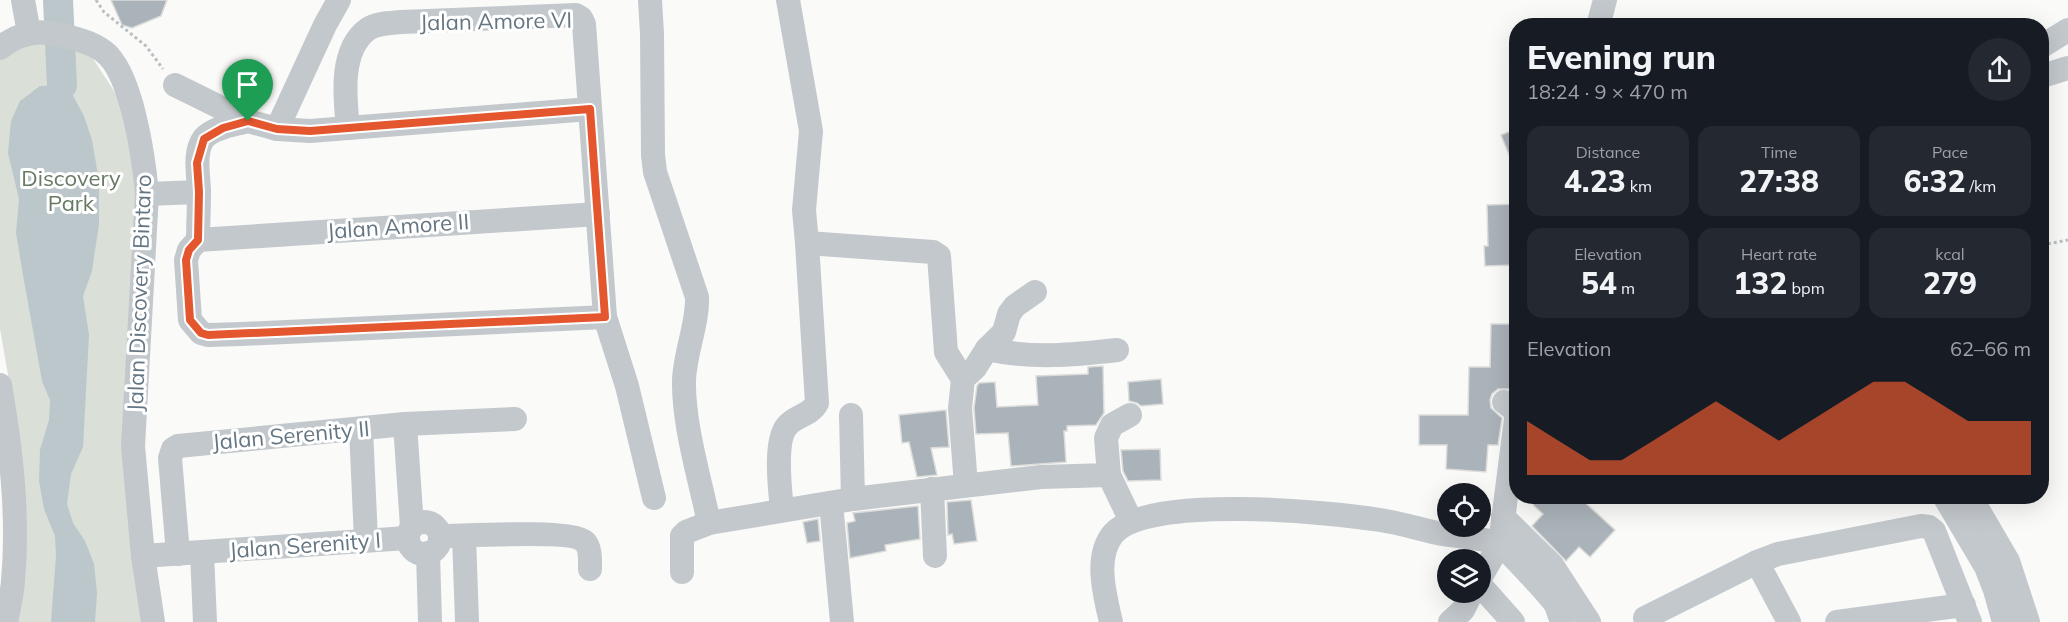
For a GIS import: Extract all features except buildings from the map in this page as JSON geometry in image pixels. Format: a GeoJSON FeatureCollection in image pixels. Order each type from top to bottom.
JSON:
{"type":"FeatureCollection","features":[{"type":"Feature","properties":{"kind":"street"},"geometry":{"type":"LineString","coordinates":[[0,48],[14,38],[37,32],[22,0]]}},
{"type":"Feature","properties":{"kind":"street"},"geometry":{"type":"LineString","coordinates":[[277,129],[339,0]]}},
{"type":"Feature","properties":{"kind":"street"},"geometry":{"type":"LineString","coordinates":[[650,0],[653,155],[659,187],[697,297],[697,309],[686,353],[684,400],[709,523]]}},
{"type":"Feature","properties":{"kind":"street"},"geometry":{"type":"LineString","coordinates":[[782,510],[780,451],[783,432],[788,424],[814,409],[817,403],[804,210],[811,131],[788,0]]}},
{"type":"Feature","properties":{"kind":"street"},"geometry":{"type":"LineString","coordinates":[[1600,18],[1605,0]]}},
{"type":"Feature","properties":{"kind":"street","name":"Jalan Amore VI"},"geometry":{"type":"LineString","coordinates":[[348,128],[345,78],[348,59],[368,29],[382,24],[401,22],[576,15],[584,24],[590,109]]}},
{"type":"Feature","properties":{"kind":"street"},"geometry":{"type":"LineString","coordinates":[[2049,42],[2068,30]]}},
{"type":"Feature","properties":{"kind":"street","name":"Jalan Discovery Bintaro"},"geometry":{"type":"LineString","coordinates":[[37,32],[79,39],[103,51],[111,59],[126,87],[143,159],[147,194],[133,446],[142,556],[153,622]]}},
{"type":"Feature","properties":{"kind":"street"},"geometry":{"type":"LineString","coordinates":[[2049,74],[2068,68]]}},
{"type":"Feature","properties":{"kind":"street"},"geometry":{"type":"LineString","coordinates":[[175,85],[248,121],[277,129],[310,131],[590,109],[605,317],[627,386],[654,498]]}},
{"type":"Feature","properties":{"kind":"street"},"geometry":{"type":"LineString","coordinates":[[248,121],[223,128],[204,139],[197,163],[198,240],[189,250],[186,260],[190,320],[201,333],[208,335],[242,334],[605,317]]}},
{"type":"Feature","properties":{"kind":"street"},"geometry":{"type":"LineString","coordinates":[[147,194],[199,192]]}},
{"type":"Feature","properties":{"kind":"street","name":"Jalan Amore II"},"geometry":{"type":"LineString","coordinates":[[198,240],[598,213]]}},
{"type":"Feature","properties":{"kind":"street"},"geometry":{"type":"LineString","coordinates":[[807,243],[933,252],[939,256],[945,352],[963,379],[960,408],[966,485]]}},
{"type":"Feature","properties":{"kind":"street"},"geometry":{"type":"LineString","coordinates":[[963,379],[1004,333],[1009,314],[1015,306],[1035,292]]}},
{"type":"Feature","properties":{"kind":"street"},"geometry":{"type":"LineString","coordinates":[[987,350],[1012,355],[1067,356],[1117,350]]}},
{"type":"Feature","properties":{"kind":"street"},"geometry":{"type":"LineString","coordinates":[[0,386],[9,440],[15,516],[13,583],[6,622]]}},
{"type":"Feature","properties":{"kind":"street"},"geometry":{"type":"LineString","coordinates":[[842,622],[842,501],[851,415]]}},
{"type":"Feature","properties":{"kind":"street"},"geometry":{"type":"LineString","coordinates":[[1130,415],[1112,425],[1106,438],[1110,475],[1131,521]]}},
{"type":"Feature","properties":{"kind":"street","name":"Jalan Serenity II"},"geometry":{"type":"LineString","coordinates":[[178,554],[170,458],[173,449],[178,446],[405,424],[515,419]]}},
{"type":"Feature","properties":{"kind":"street"},"geometry":{"type":"LineString","coordinates":[[405,424],[411,548],[422,554],[434,545],[464,536],[543,534],[570,536],[585,541],[587,544],[590,569]]}},
{"type":"Feature","properties":{"kind":"street"},"geometry":{"type":"LineString","coordinates":[[361,429],[366,540]]}},
{"type":"Feature","properties":{"kind":"street"},"geometry":{"type":"LineString","coordinates":[[1491,559],[1500,544],[1509,446]]}},
{"type":"Feature","properties":{"kind":"street"},"geometry":{"type":"LineString","coordinates":[[682,572],[682,536],[686,532],[709,523],[782,510],[932,489],[1041,477],[1110,475]]}},
{"type":"Feature","properties":{"kind":"street"},"geometry":{"type":"LineString","coordinates":[[932,489],[935,556]]}},
{"type":"Feature","properties":{"kind":"street"},"geometry":{"type":"LineString","coordinates":[[1949,504],[1986,567],[2004,622]]}},
{"type":"Feature","properties":{"kind":"street"},"geometry":{"type":"LineString","coordinates":[[1976,504],[2008,561],[2028,622]]}},
{"type":"Feature","properties":{"kind":"street"},"geometry":{"type":"LineString","coordinates":[[1111,622],[1104,590],[1104,555],[1113,534],[1131,521],[1170,512],[1251,510],[1316,512],[1382,520],[1441,534],[1500,544],[1555,604],[1562,622]]}},
{"type":"Feature","properties":{"kind":"street"},"geometry":{"type":"LineString","coordinates":[[1503,517],[1552,565],[1589,622]]}},
{"type":"Feature","properties":{"kind":"street"},"geometry":{"type":"LineString","coordinates":[[1646,618],[1757,562],[1778,554],[1921,526],[1929,526],[1934,531],[1967,614],[1836,622]]}},
{"type":"Feature","properties":{"kind":"street","name":"Jalan Serenity I"},"geometry":{"type":"LineString","coordinates":[[142,556],[366,540],[409,532]]}},
{"type":"Feature","properties":{"kind":"street"},"geometry":{"type":"LineString","coordinates":[[464,536],[467,622]]}},
{"type":"Feature","properties":{"kind":"street"},"geometry":{"type":"LineString","coordinates":[[430,622],[434,545]]}},
{"type":"Feature","properties":{"kind":"street","name":"Jalan Serenity I"},"geometry":{"type":"LineString","coordinates":[[202,553],[205,622]]}},
{"type":"Feature","properties":{"kind":"street"},"geometry":{"type":"LineString","coordinates":[[1757,562],[1789,622]]}},
{"type":"Feature","properties":{"kind":"street"},"geometry":{"type":"LineString","coordinates":[[1491,598],[1512,622]]}},
{"type":"Feature","properties":{"kind":"street"},"geometry":{"type":"LineString","coordinates":[[1450,622],[1466,603]]}},
{"type":"Feature","properties":{"kind":"path"},"geometry":{"type":"LineString","coordinates":[[96,0],[104,12],[146,46],[175,85]]}},
{"type":"Feature","properties":{"kind":"path"},"geometry":{"type":"LineString","coordinates":[[2049,244],[2068,240]]}},
{"type":"Feature","properties":{"kind":"green space","name":"Discovery Park"},"geometry":{"type":"Polygon","coordinates":[[[47,38],[92,57],[125,108],[141,175],[147,622],[15,622],[17,426],[0,329],[0,60],[15,46],[47,38]]]}},
{"type":"Feature","properties":{"kind":"shaded area"},"geometry":{"type":"Polygon","coordinates":[[[62,85],[71,92],[84,116],[92,140],[99,181],[99,224],[92,271],[83,296],[89,335],[83,447],[71,474],[67,504],[73,523],[85,541],[94,564],[97,593],[95,622],[51,622],[56,556],[55,536],[44,509],[39,481],[40,450],[49,420],[50,400],[42,381],[23,275],[16,233],[19,199],[8,153],[11,121],[20,101],[40,86],[62,85]]]}},
{"type":"Feature","properties":{"kind":"waterway"},"geometry":{"type":"LineString","coordinates":[[58,0],[62,85]]}},
{"type":"Feature","properties":{"kind":"route"},"geometry":{"type":"LineString","coordinates":[[590,109],[605,317],[242,334],[208,335],[201,333],[190,320],[186,260],[189,250],[198,240],[197,163],[199,150],[204,139],[212,133],[248,121],[277,129],[310,131],[590,109]]}}]}
